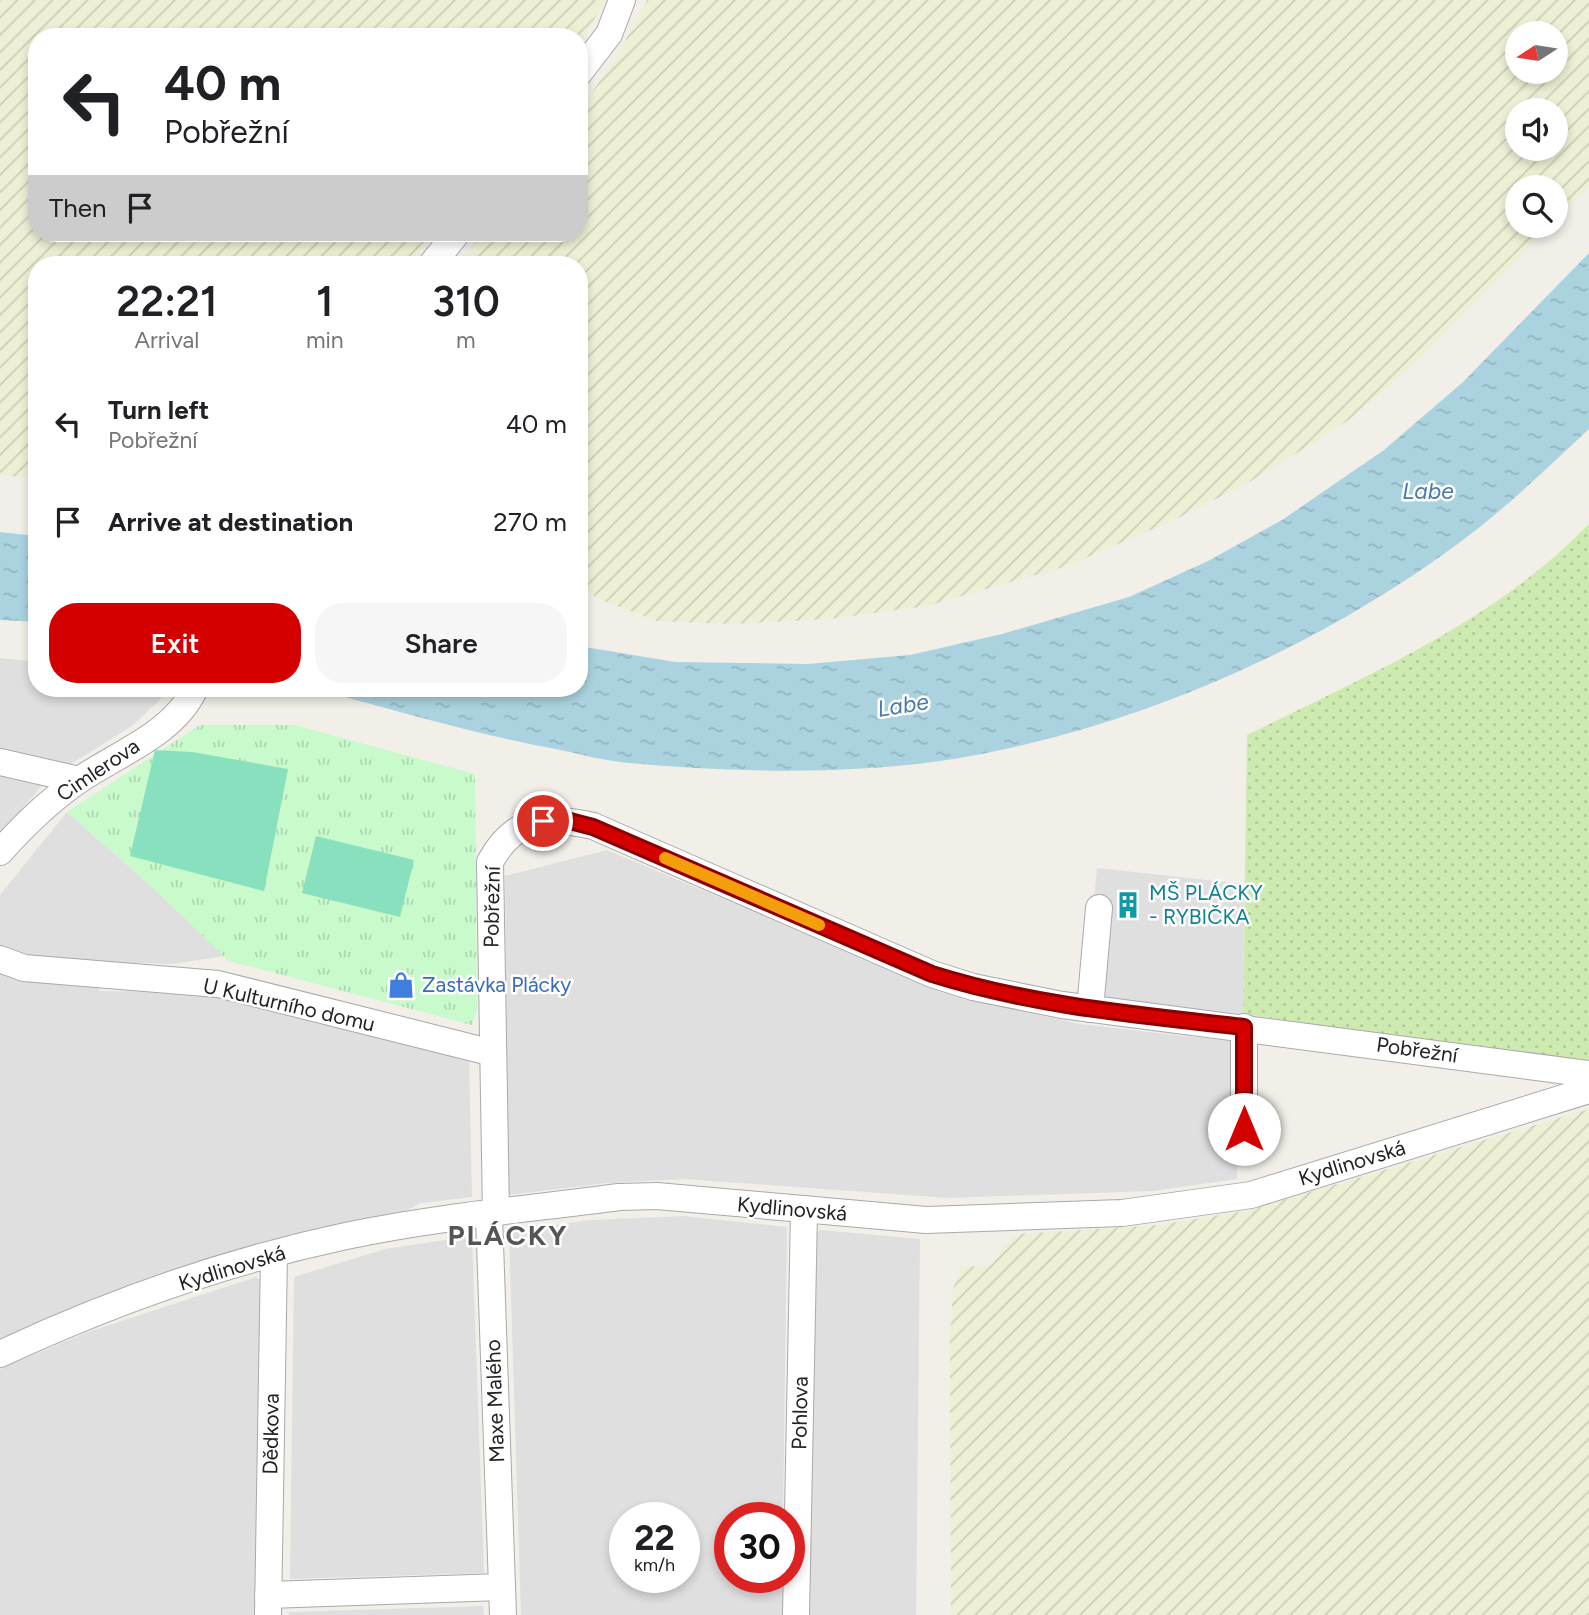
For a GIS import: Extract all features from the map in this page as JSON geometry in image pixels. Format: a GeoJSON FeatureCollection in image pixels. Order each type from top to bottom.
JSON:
{"type":"FeatureCollection","features":[{"type":"Feature","properties":{"kind":"street"},"geometry":{"type":"LineString","coordinates":[[588,61],[609,34],[622,0]]}},
{"type":"Feature","properties":{"kind":"street"},"geometry":{"type":"LineString","coordinates":[[438,256],[450,242]]}},
{"type":"Feature","properties":{"kind":"street","name":"Cimlerova"},"geometry":{"type":"LineString","coordinates":[[0,852],[45,806],[79,780],[177,718],[190,697]]}},
{"type":"Feature","properties":{"kind":"street"},"geometry":{"type":"LineString","coordinates":[[0,762],[79,780]]}},
{"type":"Feature","properties":{"kind":"street","name":"Pobřežní"},"geometry":{"type":"LineString","coordinates":[[492,1214],[490,862],[499,845],[512,833],[527,824],[543,821],[566,820],[593,827],[932,974],[1009,996],[1589,1074]]}},
{"type":"Feature","properties":{"kind":"street"},"geometry":{"type":"LineString","coordinates":[[1090,1009],[1100,908]]}},
{"type":"Feature","properties":{"kind":"street","name":"U Kulturního domu"},"geometry":{"type":"LineString","coordinates":[[0,959],[24,968],[218,984],[493,1053]]}},
{"type":"Feature","properties":{"kind":"street"},"geometry":{"type":"LineString","coordinates":[[1244,1027],[1244,1129]]}},
{"type":"Feature","properties":{"kind":"street","name":"Kydlinovská"},"geometry":{"type":"LineString","coordinates":[[0,1354],[152,1293],[274,1254],[348,1236],[619,1197],[657,1196],[926,1220],[1122,1213],[1251,1195],[1589,1090]]}},
{"type":"Feature","properties":{"kind":"street","name":"Pohlova"},"geometry":{"type":"LineString","coordinates":[[796,1615],[804,1211]]}},
{"type":"Feature","properties":{"kind":"street","name":"Maxe Malého"},"geometry":{"type":"LineString","coordinates":[[492,1214],[503,1615]]}},
{"type":"Feature","properties":{"kind":"street","name":"Dědkova"},"geometry":{"type":"LineString","coordinates":[[268,1605],[274,1254]]}},
{"type":"Feature","properties":{"kind":"street"},"geometry":{"type":"LineString","coordinates":[[268,1605],[502,1587]]}},
{"type":"Feature","properties":{"kind":"shaded area"},"geometry":{"type":"Polygon","coordinates":[[[0,658],[28,661],[28,697],[163,697],[132,726],[47,779],[0,837],[0,658]]]}},
{"type":"Feature","properties":{"kind":"shaded area"},"geometry":{"type":"Polygon","coordinates":[[[67,812],[225,956],[172,964],[99,962],[99,991],[217,992],[469,1055],[472,1197],[421,1203],[400,1214],[278,1239],[0,1338],[0,895],[67,812]]]}},
{"type":"Feature","properties":{"kind":"shaded area"},"geometry":{"type":"Polygon","coordinates":[[[607,850],[962,997],[1079,1024],[1237,1042],[1237,1179],[1153,1191],[948,1198],[685,1179],[607,1183],[508,1195],[505,876],[607,850]]]}},
{"type":"Feature","properties":{"kind":"shaded area"},"geometry":{"type":"Polygon","coordinates":[[[1097,868],[1244,884],[1243,1014],[1085,996],[1097,868]]]}},
{"type":"Feature","properties":{"kind":"shaded area"},"geometry":{"type":"Polygon","coordinates":[[[683,1216],[787,1227],[783,1502],[714,1502],[714,1593],[783,1593],[782,1615],[521,1615],[509,1232],[590,1220],[683,1216]]]}},
{"type":"Feature","properties":{"kind":"shaded area"},"geometry":{"type":"Polygon","coordinates":[[[820,1230],[920,1239],[916,1615],[806,1615],[813,1235],[820,1230]]]}},
{"type":"Feature","properties":{"kind":"shaded area"},"geometry":{"type":"Polygon","coordinates":[[[472,1236],[484,1573],[290,1579],[294,1277],[385,1249],[472,1236]]]}},
{"type":"Feature","properties":{"kind":"shaded area"},"geometry":{"type":"Polygon","coordinates":[[[256,1277],[262,1281],[257,1615],[0,1615],[0,1369],[85,1333],[256,1277]]]}},
{"type":"Feature","properties":{"kind":"shaded area"},"geometry":{"type":"Polygon","coordinates":[[[483,1606],[484,1615],[289,1615],[289,1612],[483,1606]]]}},
{"type":"Feature","properties":{"kind":"green space"},"geometry":{"type":"Polygon","coordinates":[[[0,0],[605,0],[588,30],[28,28],[28,242],[426,242],[414,256],[28,256],[28,475],[0,475],[0,0]]]}},
{"type":"Feature","properties":{"kind":"green space"},"geometry":{"type":"Polygon","coordinates":[[[647,0],[1589,0],[1589,187],[1568,208],[1568,175],[1505,175],[1505,238],[1538,238],[1419,359],[1353,417],[1248,483],[1176,519],[1067,566],[927,606],[829,619],[733,624],[657,621],[603,601],[588,592],[588,256],[464,256],[476,242],[588,242],[588,98],[615,60],[647,0]]]}},
{"type":"Feature","properties":{"kind":"green space"},"geometry":{"type":"Polygon","coordinates":[[[1589,524],[1589,1064],[1243,1014],[1247,735],[1383,668],[1471,618],[1513,590],[1589,524]]]}},
{"type":"Feature","properties":{"kind":"green space"},"geometry":{"type":"Polygon","coordinates":[[[200,725],[295,725],[475,774],[477,1010],[472,1025],[229,961],[151,886],[67,812],[200,725]]]}},
{"type":"Feature","properties":{"kind":"green space"},"geometry":{"type":"Polygon","coordinates":[[[155,750],[192,752],[288,769],[264,891],[130,856],[155,750]]]}},
{"type":"Feature","properties":{"kind":"green space"},"geometry":{"type":"Polygon","coordinates":[[[316,836],[414,860],[400,917],[302,893],[316,836]]]}},
{"type":"Feature","properties":{"kind":"green space"},"geometry":{"type":"Polygon","coordinates":[[[1589,1109],[1589,1615],[951,1615],[950,1337],[953,1289],[961,1266],[985,1267],[993,1263],[1003,1247],[1018,1234],[1159,1225],[1250,1210],[1589,1109]]]}},
{"type":"Feature","properties":{"kind":"water","name":"Labe"},"geometry":{"type":"Polygon","coordinates":[[[1589,253],[1589,429],[1526,488],[1459,543],[1402,583],[1341,619],[1278,653],[1213,683],[1077,731],[940,761],[824,770],[745,770],[603,759],[467,730],[345,697],[588,697],[588,648],[675,662],[808,664],[910,655],[1002,634],[1129,597],[1208,561],[1282,520],[1384,450],[1463,382],[1589,253]]]}},
{"type":"Feature","properties":{"kind":"water"},"geometry":{"type":"Polygon","coordinates":[[[0,532],[28,535],[28,622],[0,620],[0,532]]]}},
{"type":"Feature","properties":{"kind":"slow traffic"},"geometry":{"type":"LineString","coordinates":[[665,858],[819,925]]}},
{"type":"Feature","properties":{"kind":"place","name":"MŠ PLÁCKY - RYBIČKA"},"geometry":{"type":"Point","coordinates":[1128,905]}},
{"type":"Feature","properties":{"kind":"place","name":"Zastávka Plácky"},"geometry":{"type":"Point","coordinates":[401,985]}},
{"type":"Feature","properties":{"kind":"district","name":"PLÁCKY"},"geometry":{"type":"Point","coordinates":[508,1235]}},
{"type":"Feature","properties":{"kind":"route"},"geometry":{"type":"LineString","coordinates":[[543,821],[566,820],[593,827],[932,974],[973,987],[1009,996],[1121,1014],[1244,1027],[1244,1129]]}}]}
